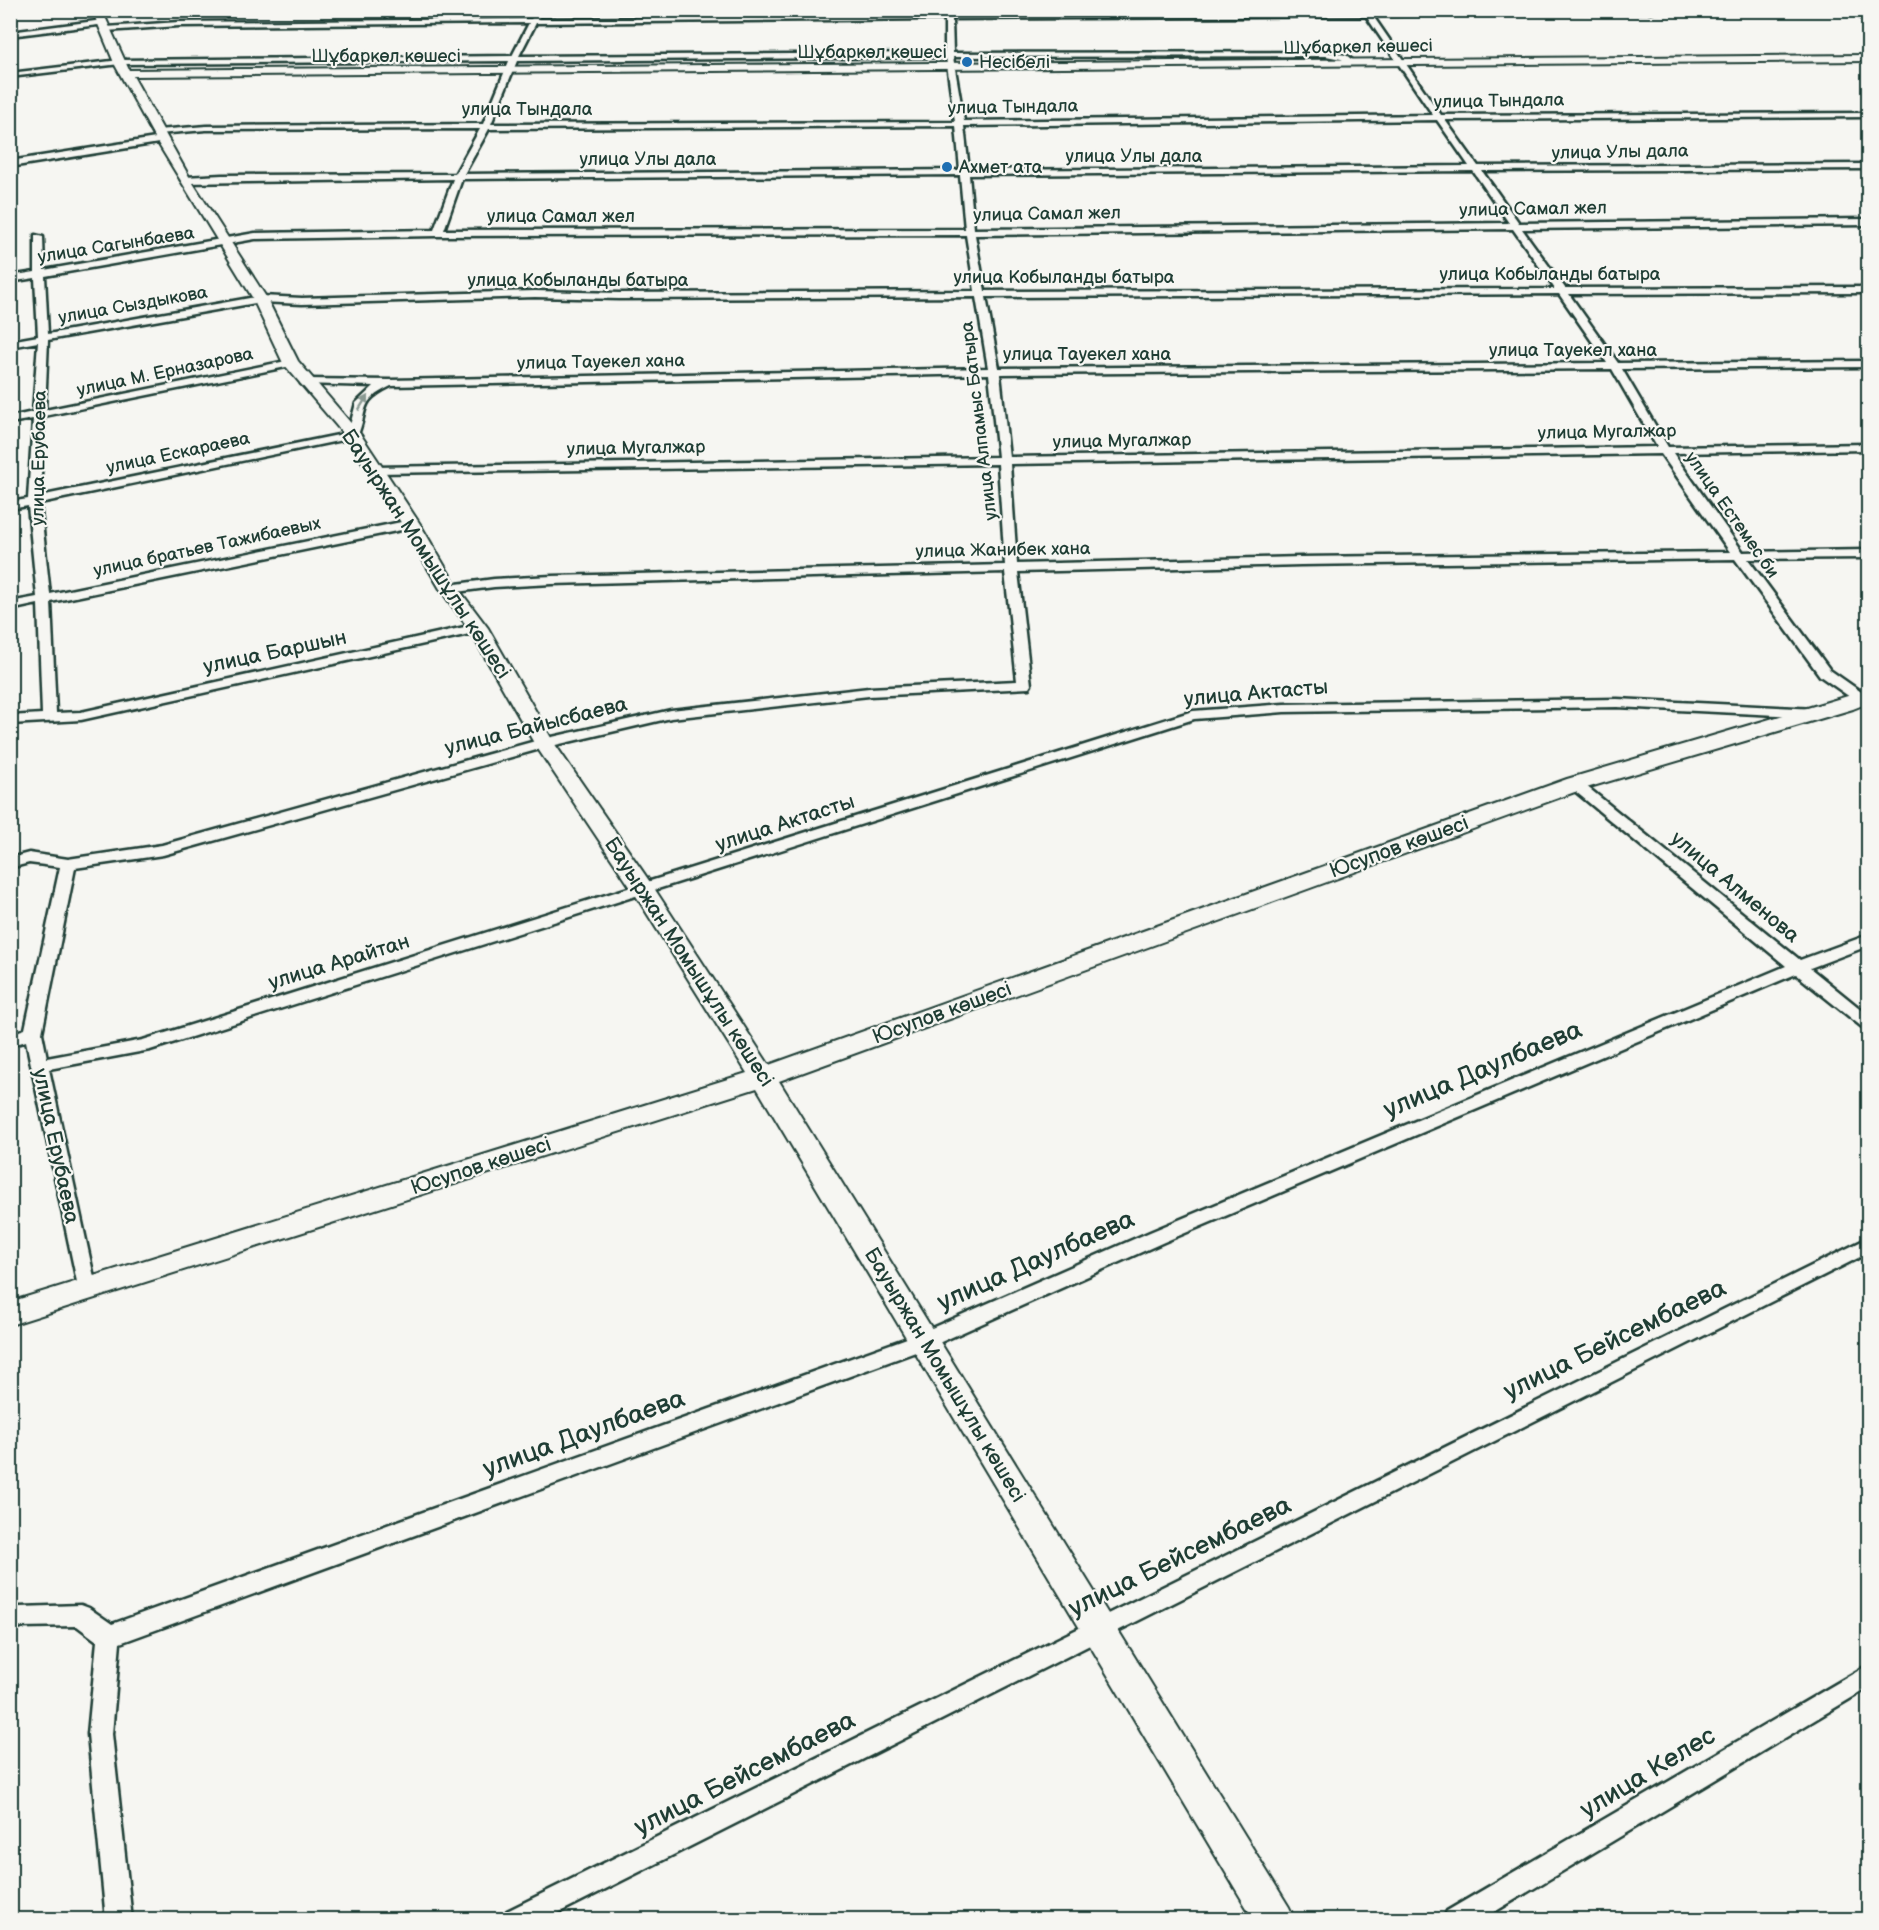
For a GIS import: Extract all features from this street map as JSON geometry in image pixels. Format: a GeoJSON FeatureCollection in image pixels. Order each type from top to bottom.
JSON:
{"type":"FeatureCollection","features":[{"type":"Feature","properties":{"kind":"street"},"geometry":{"type":"LineString","coordinates":[[438,233],[458,177],[486,125],[506,82],[510,67],[538,10]]}},
{"type":"Feature","properties":{"kind":"street"},"geometry":{"type":"LineString","coordinates":[[10,34],[102,21],[179,24],[948,14],[1760,10]]}},
{"type":"Feature","properties":{"kind":"street"},"geometry":{"type":"LineString","coordinates":[[1853,10],[1869,20]]}},
{"type":"Feature","properties":{"kind":"street"},"geometry":{"type":"LineString","coordinates":[[1861,10],[1869,15]]}},
{"type":"Feature","properties":{"kind":"street","name":"улица Естемес би"},"geometry":{"type":"LineString","coordinates":[[1367,12],[1615,366],[1664,449],[1740,556],[1825,673],[1865,698]]}},
{"type":"Feature","properties":{"kind":"street","name":"улица Алпамыс Батыра"},"geometry":{"type":"LineString","coordinates":[[948,14],[950,63],[960,124],[970,232],[994,371],[1024,685]]}},
{"type":"Feature","properties":{"kind":"street","name":"Бауыржан Момышұлы көшесі"},"geometry":{"type":"LineString","coordinates":[[102,21],[125,72],[160,136],[185,180],[261,299],[298,372],[353,435],[411,524],[449,589],[478,628],[544,743],[646,889],[925,1340],[1097,1629],[1276,1920]]}},
{"type":"Feature","properties":{"kind":"street","name":"Шұбаркөл көшесі"},"geometry":{"type":"LineString","coordinates":[[950,63],[1401,63],[1867,59]]}},
{"type":"Feature","properties":{"kind":"street","name":"Шұбаркөл көшесі"},"geometry":{"type":"LineString","coordinates":[[10,75],[950,63],[1401,63]]}},
{"type":"Feature","properties":{"kind":"street","name":"Шұбаркөл көшесі"},"geometry":{"type":"LineString","coordinates":[[125,72],[510,67]]}},
{"type":"Feature","properties":{"kind":"street","name":"Шұбаркөл көшесі"},"geometry":{"type":"LineString","coordinates":[[125,72],[146,79],[173,76],[510,67]]}},
{"type":"Feature","properties":{"kind":"street","name":"улица Тындала"},"geometry":{"type":"LineString","coordinates":[[10,164],[206,128],[960,124],[1612,115],[1869,115]]}},
{"type":"Feature","properties":{"kind":"street","name":"улица Улы дала"},"geometry":{"type":"LineString","coordinates":[[185,180],[1869,166]]}},
{"type":"Feature","properties":{"kind":"street","name":"улица Самал жел"},"geometry":{"type":"LineString","coordinates":[[226,243],[255,236],[438,233],[970,232],[1869,222]]}},
{"type":"Feature","properties":{"kind":"street","name":"улица Ерубаева"},"geometry":{"type":"LineString","coordinates":[[38,237],[43,338],[34,502],[44,600],[49,718]]}},
{"type":"Feature","properties":{"kind":"street","name":"улица Сагынбаева"},"geometry":{"type":"LineString","coordinates":[[10,279],[226,243]]}},
{"type":"Feature","properties":{"kind":"street","name":"улица Кобыланды батыра"},"geometry":{"type":"LineString","coordinates":[[261,299],[348,300],[535,294],[619,296],[1869,290]]}},
{"type":"Feature","properties":{"kind":"street","name":"улица Сыздыкова"},"geometry":{"type":"LineString","coordinates":[[10,344],[261,299]]}},
{"type":"Feature","properties":{"kind":"street","name":"улица Тауекел хана"},"geometry":{"type":"LineString","coordinates":[[298,372],[390,383],[994,371],[1869,364]]}},
{"type":"Feature","properties":{"kind":"street","name":"улица М. Ерназарова"},"geometry":{"type":"LineString","coordinates":[[10,420],[298,372]]}},
{"type":"Feature","properties":{"kind":"street"},"geometry":{"type":"LineString","coordinates":[[353,435],[361,400],[373,390],[390,383]]}},
{"type":"Feature","properties":{"kind":"street","name":"улица Ескараева"},"geometry":{"type":"LineString","coordinates":[[10,506],[353,435]]}},
{"type":"Feature","properties":{"kind":"street","name":"улица Мугалжар"},"geometry":{"type":"LineString","coordinates":[[375,470],[1869,447]]}},
{"type":"Feature","properties":{"kind":"street","name":"улица братьев Тажибаевых"},"geometry":{"type":"LineString","coordinates":[[10,606],[411,524]]}},
{"type":"Feature","properties":{"kind":"street","name":"улица Жанибек хана"},"geometry":{"type":"LineString","coordinates":[[449,589],[494,583],[552,580],[1011,567],[1869,554]]}},
{"type":"Feature","properties":{"kind":"street","name":"улица Баршын"},"geometry":{"type":"LineString","coordinates":[[49,718],[81,716],[478,628]]}},
{"type":"Feature","properties":{"kind":"street","name":"улица Байысбаева"},"geometry":{"type":"LineString","coordinates":[[69,864],[163,850],[544,743],[671,714],[869,692],[1024,685]]}},
{"type":"Feature","properties":{"kind":"street","name":"Юсупов көшесі"},"geometry":{"type":"LineString","coordinates":[[10,1314],[764,1077],[1575,784],[1865,698]]}},
{"type":"Feature","properties":{"kind":"street","name":"улица Актасты"},"geometry":{"type":"LineString","coordinates":[[646,889],[1193,715],[1284,708],[1617,703],[1820,713]]}},
{"type":"Feature","properties":{"kind":"street"},"geometry":{"type":"LineString","coordinates":[[10,720],[49,718]]}},
{"type":"Feature","properties":{"kind":"street","name":"улица Алменова"},"geometry":{"type":"LineString","coordinates":[[1575,784],[1691,877],[1798,968],[1869,1023]]}},
{"type":"Feature","properties":{"kind":"street"},"geometry":{"type":"LineString","coordinates":[[10,863],[29,858],[69,864]]}},
{"type":"Feature","properties":{"kind":"street","name":"улица Ерубаева"},"geometry":{"type":"LineString","coordinates":[[69,864],[33,1033],[87,1291]]}},
{"type":"Feature","properties":{"kind":"street","name":"улица Арайтан"},"geometry":{"type":"LineString","coordinates":[[39,1065],[144,1046],[646,889]]}},
{"type":"Feature","properties":{"kind":"street","name":"улица Даулбаева"},"geometry":{"type":"LineString","coordinates":[[109,1636],[925,1340],[1157,1237],[1869,940]]}},
{"type":"Feature","properties":{"kind":"street"},"geometry":{"type":"LineString","coordinates":[[10,1040],[33,1033]]}},
{"type":"Feature","properties":{"kind":"street","name":"улица Бейсембаева"},"geometry":{"type":"LineString","coordinates":[[516,1920],[1869,1245]]}},
{"type":"Feature","properties":{"kind":"street"},"geometry":{"type":"LineString","coordinates":[[10,1621],[20,1617],[81,1615],[109,1636],[100,1734],[119,1920]]}},
{"type":"Feature","properties":{"kind":"street","name":"улица Келес"},"geometry":{"type":"LineString","coordinates":[[1456,1920],[1869,1676]]}},
{"type":"Feature","properties":{"kind":"place","name":"Несібелі"},"geometry":{"type":"Point","coordinates":[967,62]}},
{"type":"Feature","properties":{"kind":"place","name":"Ахмет ата"},"geometry":{"type":"Point","coordinates":[947,167]}}]}
